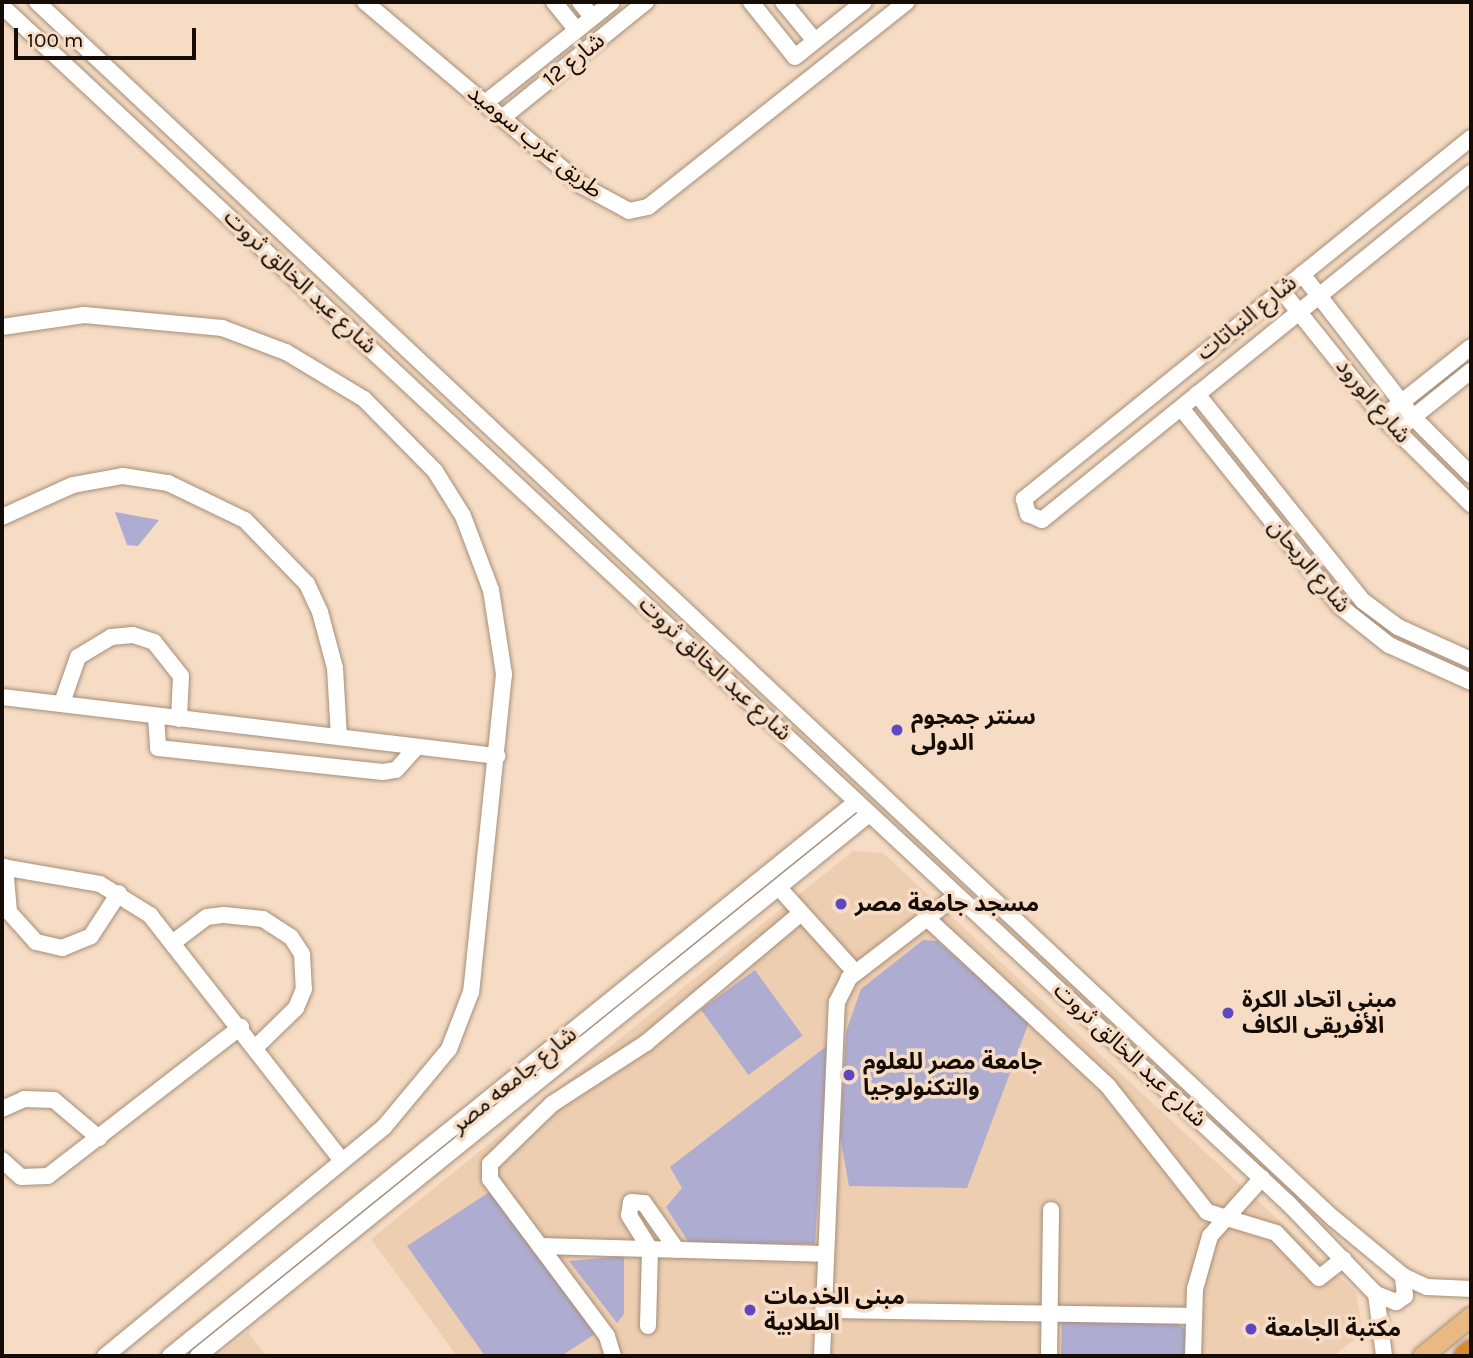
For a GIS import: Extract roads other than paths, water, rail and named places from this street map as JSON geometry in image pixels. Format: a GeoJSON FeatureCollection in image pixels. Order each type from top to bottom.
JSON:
{"type":"FeatureCollection","features":[{"type":"Feature","properties":{"kind":"highway"},"geometry":{"type":"LineString","coordinates":[[1465,1356],[1471,1351]]}},
{"type":"Feature","properties":{"kind":"main road"},"geometry":{"type":"LineString","coordinates":[[1422,1356],[1471,1316]]}},
{"type":"Feature","properties":{"kind":"street","name":"شارع عبد الخالق ثروت"},"geometry":{"type":"LineString","coordinates":[[37,2],[1333,1218],[1403,1276],[1427,1287],[1471,1289]]}},
{"type":"Feature","properties":{"kind":"street","name":"طريق غرب سوميد"},"geometry":{"type":"LineString","coordinates":[[365,2],[583,186],[615,206],[638,211],[907,2]]}},
{"type":"Feature","properties":{"kind":"street"},"geometry":{"type":"LineString","coordinates":[[554,2],[577,30]]}},
{"type":"Feature","properties":{"kind":"street"},"geometry":{"type":"LineString","coordinates":[[580,2],[592,17]]}},
{"type":"Feature","properties":{"kind":"street","name":"شارع 12"},"geometry":{"type":"LineString","coordinates":[[485,103],[612,2]]}},
{"type":"Feature","properties":{"kind":"street","name":"شارع 12"},"geometry":{"type":"LineString","coordinates":[[502,118],[646,2]]}},
{"type":"Feature","properties":{"kind":"street"},"geometry":{"type":"LineString","coordinates":[[751,2],[795,57],[864,2]]}},
{"type":"Feature","properties":{"kind":"street"},"geometry":{"type":"LineString","coordinates":[[783,2],[815,41]]}},
{"type":"Feature","properties":{"kind":"street","name":"شارع عبد الخالق ثروت"},"geometry":{"type":"LineString","coordinates":[[2,6],[1262,1178],[1376,1294]]}},
{"type":"Feature","properties":{"kind":"street"},"geometry":{"type":"LineString","coordinates":[[121,116],[139,95]]}},
{"type":"Feature","properties":{"kind":"street","name":"شارع النباتات"},"geometry":{"type":"LineString","coordinates":[[1471,138],[1024,499],[1028,514],[1042,520],[1471,173]]}},
{"type":"Feature","properties":{"kind":"street","name":"شارع الورود"},"geometry":{"type":"LineString","coordinates":[[1302,274],[1401,403],[1471,475]]}},
{"type":"Feature","properties":{"kind":"street","name":"شارع الورود"},"geometry":{"type":"LineString","coordinates":[[1282,291],[1383,417],[1471,503]]}},
{"type":"Feature","properties":{"kind":"street"},"geometry":{"type":"LineString","coordinates":[[2,327],[95,315],[222,328],[286,352],[364,399],[435,471],[481,560],[504,674],[498,757],[465,1020],[414,1097],[342,1161],[105,1356]]}},
{"type":"Feature","properties":{"kind":"street"},"geometry":{"type":"LineString","coordinates":[[1383,417],[1471,346]]}},
{"type":"Feature","properties":{"kind":"street"},"geometry":{"type":"LineString","coordinates":[[1396,431],[1471,371]]}},
{"type":"Feature","properties":{"kind":"street","name":"شارع الريحان"},"geometry":{"type":"LineString","coordinates":[[1197,394],[1334,569],[1398,627],[1471,660]]}},
{"type":"Feature","properties":{"kind":"street","name":"شارع الريحان"},"geometry":{"type":"LineString","coordinates":[[1181,408],[1319,582],[1389,645],[1471,682]]}},
{"type":"Feature","properties":{"kind":"street"},"geometry":{"type":"LineString","coordinates":[[5,512],[73,485],[123,476],[168,483],[245,520],[307,584],[320,611],[335,668],[339,737]]}},
{"type":"Feature","properties":{"kind":"street"},"geometry":{"type":"LineString","coordinates":[[1319,582],[1334,569]]}},
{"type":"Feature","properties":{"kind":"street"},"geometry":{"type":"LineString","coordinates":[[62,703],[78,657],[111,637],[133,635],[154,642],[181,676],[179,719]]}},
{"type":"Feature","properties":{"kind":"street"},"geometry":{"type":"LineString","coordinates":[[2,697],[498,757]]}},
{"type":"Feature","properties":{"kind":"street"},"geometry":{"type":"LineString","coordinates":[[156,717],[158,748],[383,772],[396,769],[415,749]]}},
{"type":"Feature","properties":{"kind":"street","name":"شارع جامعه مصر"},"geometry":{"type":"LineString","coordinates":[[170,1356],[856,802]]}},
{"type":"Feature","properties":{"kind":"street","name":"شارع جامعه مصر"},"geometry":{"type":"LineString","coordinates":[[198,1356],[780,889],[869,814]]}},
{"type":"Feature","properties":{"kind":"street"},"geometry":{"type":"LineString","coordinates":[[119,893],[91,936],[62,947],[36,942],[9,912],[3,867],[80,878],[119,893],[175,941],[342,1161]]}},
{"type":"Feature","properties":{"kind":"street"},"geometry":{"type":"LineString","coordinates":[[780,889],[856,973]]}},
{"type":"Feature","properties":{"kind":"street"},"geometry":{"type":"LineString","coordinates":[[822,1356],[823,1254],[832,1029],[840,993],[856,973],[929,920],[956,896]]}},
{"type":"Feature","properties":{"kind":"street"},"geometry":{"type":"LineString","coordinates":[[613,1356],[607,1336],[491,1179],[490,1164],[552,1104],[646,1043],[800,914]]}},
{"type":"Feature","properties":{"kind":"street"},"geometry":{"type":"LineString","coordinates":[[175,941],[207,917],[223,915],[263,919],[291,937],[302,954],[304,989],[296,1008],[256,1047]]}},
{"type":"Feature","properties":{"kind":"street"},"geometry":{"type":"LineString","coordinates":[[929,920],[1108,1086],[1192,1198],[1219,1220],[1276,1233],[1319,1278],[1343,1259]]}},
{"type":"Feature","properties":{"kind":"street"},"geometry":{"type":"LineString","coordinates":[[2,1160],[21,1177],[39,1180],[99,1138],[241,1027]]}},
{"type":"Feature","properties":{"kind":"street"},"geometry":{"type":"LineString","coordinates":[[2,1110],[24,1098],[54,1100],[83,1118],[99,1138]]}},
{"type":"Feature","properties":{"kind":"street"},"geometry":{"type":"LineString","coordinates":[[1193,1356],[1193,1316],[1201,1260],[1219,1220],[1262,1178]]}},
{"type":"Feature","properties":{"kind":"street"},"geometry":{"type":"LineString","coordinates":[[649,1326],[650,1249],[629,1215],[631,1202],[644,1203],[677,1250]]}},
{"type":"Feature","properties":{"kind":"street"},"geometry":{"type":"LineString","coordinates":[[1049,1356],[1051,1210]]}},
{"type":"Feature","properties":{"kind":"street"},"geometry":{"type":"LineString","coordinates":[[540,1246],[823,1254]]}},
{"type":"Feature","properties":{"kind":"street"},"geometry":{"type":"LineString","coordinates":[[1384,1356],[1376,1294],[1396,1302],[1405,1296],[1403,1276]]}},
{"type":"Feature","properties":{"kind":"street"},"geometry":{"type":"LineString","coordinates":[[823,1310],[1193,1316]]}},
{"type":"Feature","properties":{"kind":"place","name":"سنتر جمجوم الدولى"},"geometry":{"type":"Point","coordinates":[897,730]}},
{"type":"Feature","properties":{"kind":"place","name":"مسجد جامعة مصر"},"geometry":{"type":"Point","coordinates":[841,904]}},
{"type":"Feature","properties":{"kind":"place","name":"مبنى اتحاد الكرة الأفريقى الكاف"},"geometry":{"type":"Point","coordinates":[1228,1013]}},
{"type":"Feature","properties":{"kind":"place","name":"جامعة مصر للعلوم والتكنولوجيا"},"geometry":{"type":"Point","coordinates":[849,1075]}},
{"type":"Feature","properties":{"kind":"place","name":"مبنى الخدمات الطلابية"},"geometry":{"type":"Point","coordinates":[750,1310]}},
{"type":"Feature","properties":{"kind":"place","name":"مكتبة الجامعة"},"geometry":{"type":"Point","coordinates":[1251,1329]}}]}
